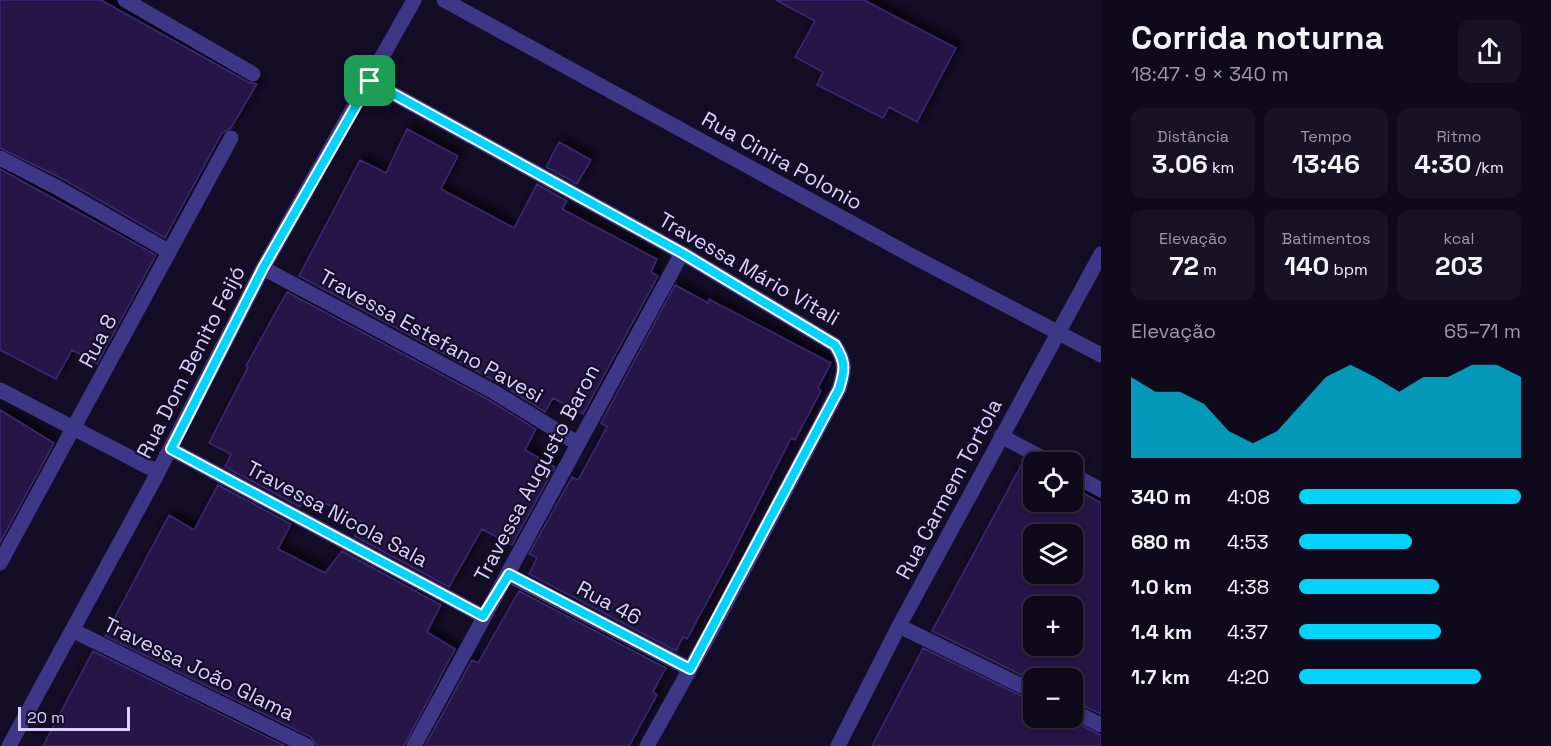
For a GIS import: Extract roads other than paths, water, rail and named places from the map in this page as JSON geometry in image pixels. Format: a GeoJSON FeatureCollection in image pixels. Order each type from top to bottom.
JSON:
{"type":"FeatureCollection","features":[{"type":"Feature","properties":{"kind":"street"},"geometry":{"type":"LineString","coordinates":[[125,0],[252,74]]}},
{"type":"Feature","properties":{"kind":"street","name":"Rua Dom Benito Feijó"},"geometry":{"type":"LineString","coordinates":[[9,746],[171,449],[263,268],[414,0]]}},
{"type":"Feature","properties":{"kind":"street","name":"Rua Cinira Polonio"},"geometry":{"type":"LineString","coordinates":[[444,0],[914,257],[1101,355]]}},
{"type":"Feature","properties":{"kind":"street","name":"Travessa Mário Vitali"},"geometry":{"type":"LineString","coordinates":[[370,81],[682,253],[835,345],[844,358],[845,369],[839,389],[647,746]]}},
{"type":"Feature","properties":{"kind":"street","name":"Rua 8"},"geometry":{"type":"LineString","coordinates":[[0,562],[231,138]]}},
{"type":"Feature","properties":{"kind":"street"},"geometry":{"type":"LineString","coordinates":[[0,158],[58,188],[168,251]]}},
{"type":"Feature","properties":{"kind":"street","name":"Travessa Augusto Baron"},"geometry":{"type":"LineString","coordinates":[[414,746],[682,253]]}},
{"type":"Feature","properties":{"kind":"street","name":"Rua Carmem Tortola"},"geometry":{"type":"LineString","coordinates":[[838,746],[899,626],[1101,254]]}},
{"type":"Feature","properties":{"kind":"street","name":"Travessa Estefano Pavesi"},"geometry":{"type":"LineString","coordinates":[[263,268],[494,392],[577,443]]}},
{"type":"Feature","properties":{"kind":"street"},"geometry":{"type":"LineString","coordinates":[[0,390],[158,472]]}},
{"type":"Feature","properties":{"kind":"street"},"geometry":{"type":"LineString","coordinates":[[1001,436],[1031,452]]}},
{"type":"Feature","properties":{"kind":"street","name":"Travessa Nicola Sala"},"geometry":{"type":"LineString","coordinates":[[171,449],[483,616]]}},
{"type":"Feature","properties":{"kind":"street"},"geometry":{"type":"LineString","coordinates":[[1083,480],[1101,490]]}},
{"type":"Feature","properties":{"kind":"street","name":"Rua 46"},"geometry":{"type":"LineString","coordinates":[[509,574],[690,669]]}},
{"type":"Feature","properties":{"kind":"street"},"geometry":{"type":"LineString","coordinates":[[899,626],[1023,687]]}},
{"type":"Feature","properties":{"kind":"street","name":"Travessa João Glama"},"geometry":{"type":"LineString","coordinates":[[72,630],[307,746]]}},
{"type":"Feature","properties":{"kind":"street"},"geometry":{"type":"LineString","coordinates":[[1083,716],[1101,725]]}}]}
